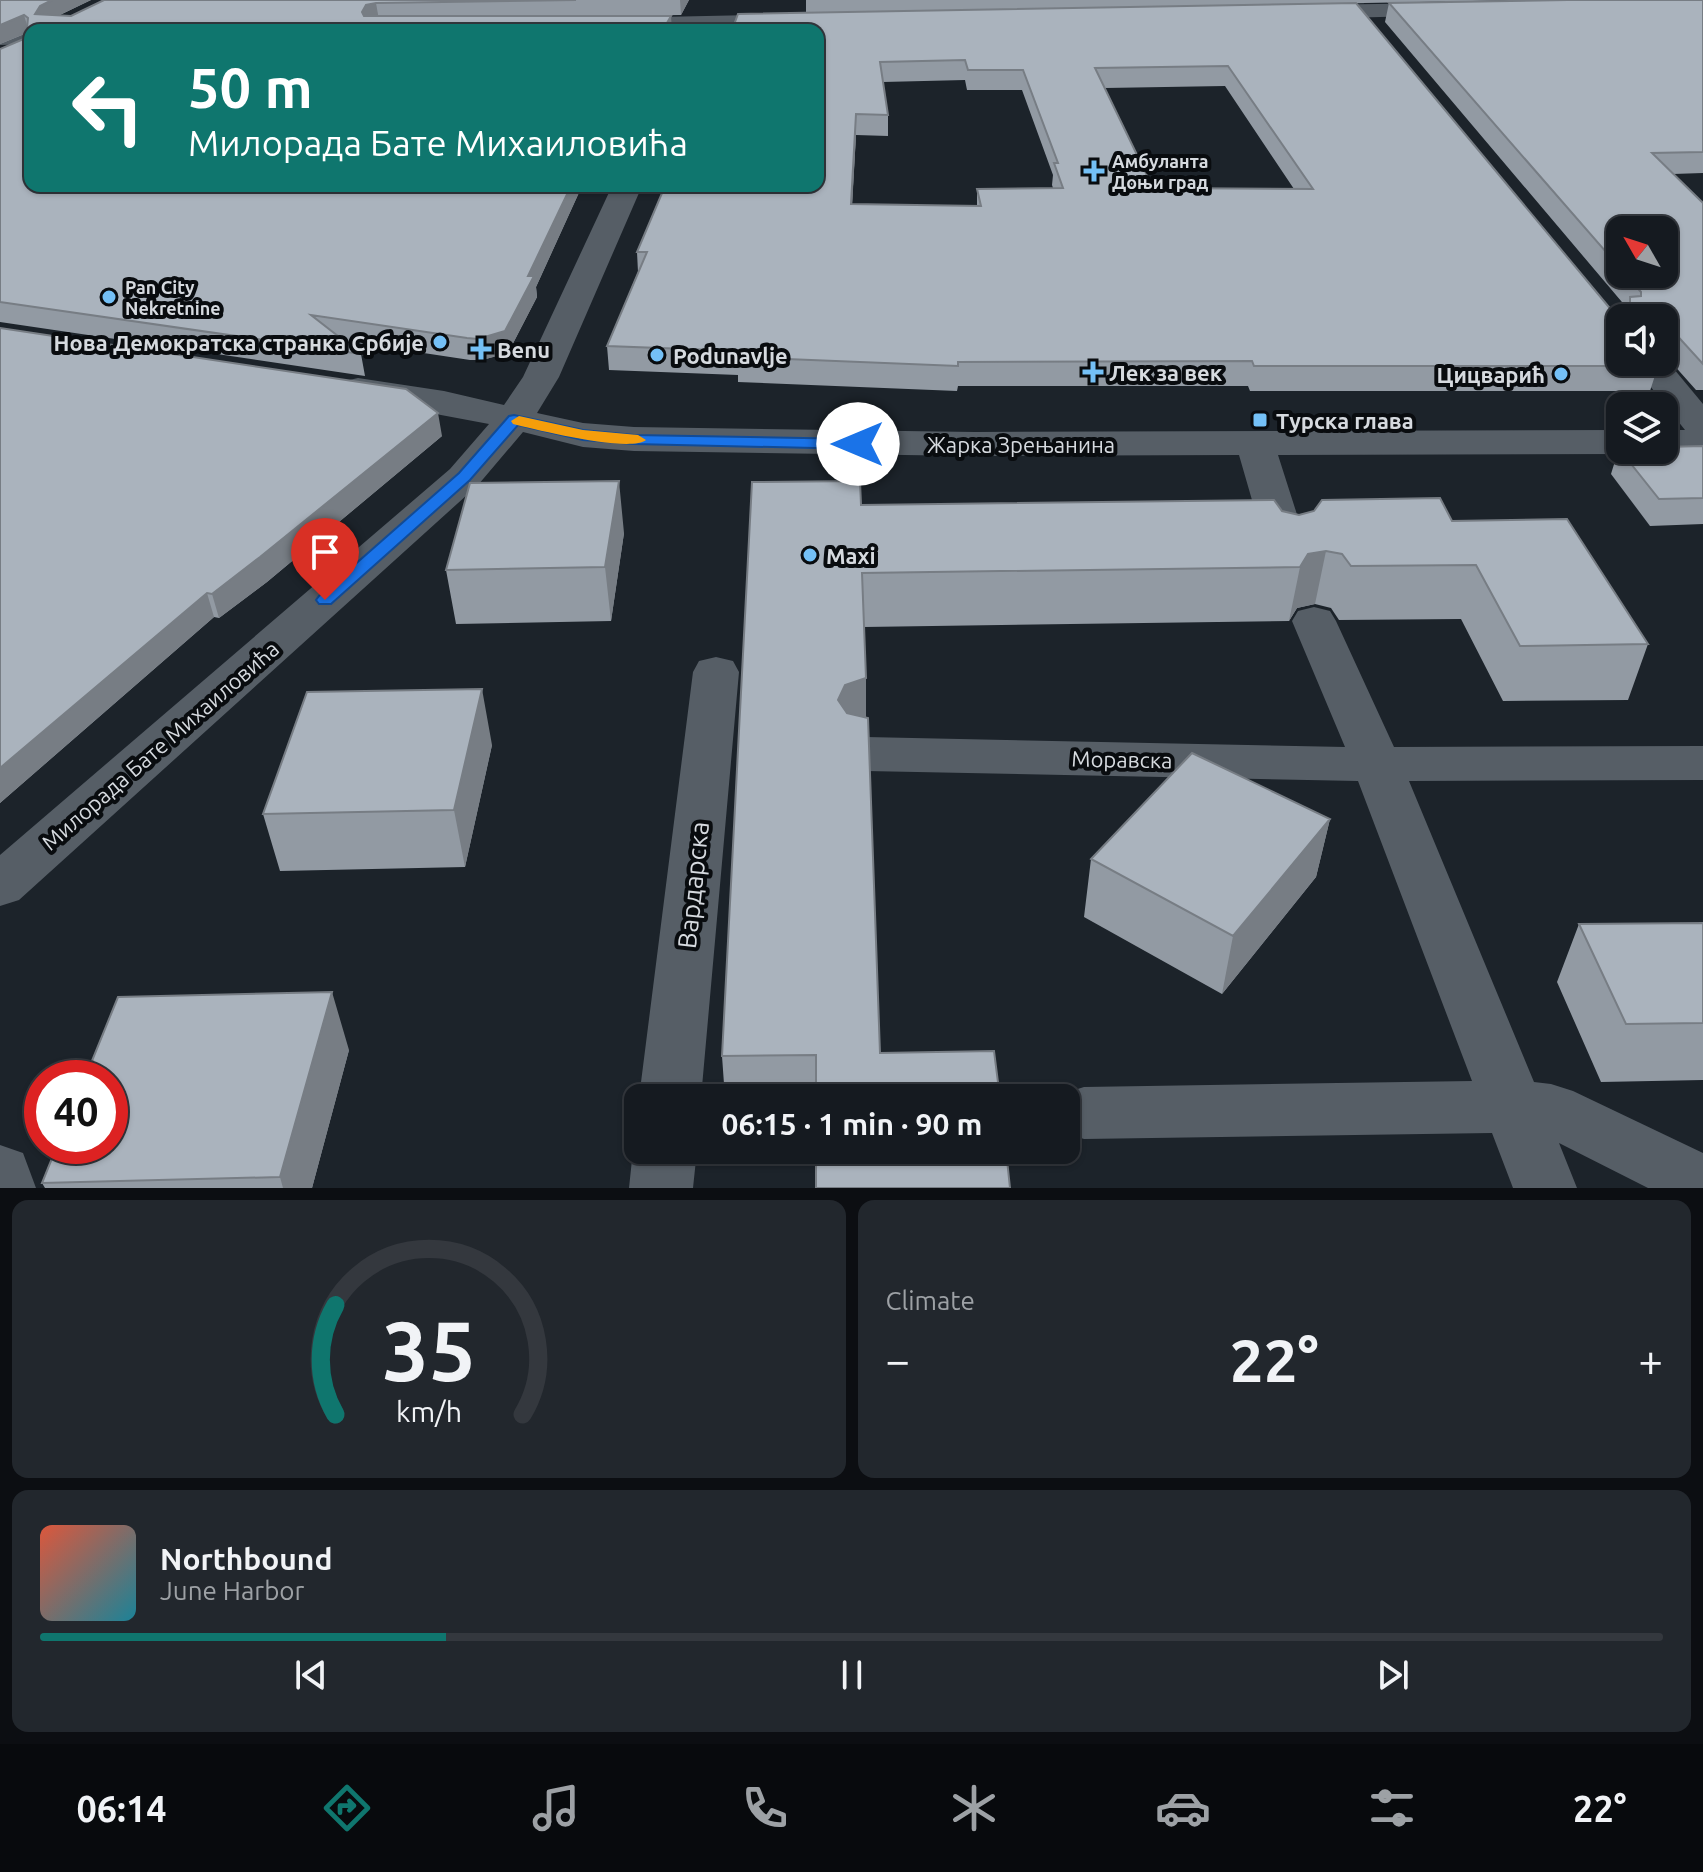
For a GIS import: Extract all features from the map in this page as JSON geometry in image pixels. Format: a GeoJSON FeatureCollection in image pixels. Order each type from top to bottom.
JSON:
{"type":"FeatureCollection","features":[{"type":"Feature","properties":{"kind":"street"},"geometry":{"type":"LineString","coordinates":[[1286,13],[1469,10]]}},
{"type":"Feature","properties":{"kind":"street"},"geometry":{"type":"LineString","coordinates":[[1360,11],[1383,40]]}},
{"type":"Feature","properties":{"kind":"street"},"geometry":{"type":"LineString","coordinates":[[751,24],[821,20]]}},
{"type":"Feature","properties":{"kind":"street"},"geometry":{"type":"LineString","coordinates":[[0,38],[24,40]]}},
{"type":"Feature","properties":{"kind":"street"},"geometry":{"type":"LineString","coordinates":[[0,57],[24,43]]}},
{"type":"Feature","properties":{"kind":"street","name":"Милорада Бате Михаиловића"},"geometry":{"type":"LineString","coordinates":[[0,886],[464,477],[514,419],[541,377],[624,192]]}},
{"type":"Feature","properties":{"kind":"street"},"geometry":{"type":"LineString","coordinates":[[1660,376],[1703,428]]}},
{"type":"Feature","properties":{"kind":"street","name":"Жарка Зрењанина"},"geometry":{"type":"LineString","coordinates":[[319,384],[444,402],[583,435],[726,443],[1606,442]]}},
{"type":"Feature","properties":{"kind":"street"},"geometry":{"type":"LineString","coordinates":[[1678,442],[1703,442]]}},
{"type":"Feature","properties":{"kind":"street"},"geometry":{"type":"LineString","coordinates":[[1255,444],[1288,552]]}},
{"type":"Feature","properties":{"kind":"street"},"geometry":{"type":"LineString","coordinates":[[1314,621],[1377,764],[1545,1188]]}},
{"type":"Feature","properties":{"kind":"street","name":"Вардарска"},"geometry":{"type":"LineString","coordinates":[[672,1084],[726,751],[716,672]]}},
{"type":"Feature","properties":{"kind":"street","name":"Моравска"},"geometry":{"type":"LineString","coordinates":[[866,754],[1377,764],[1703,763]]}},
{"type":"Feature","properties":{"kind":"street"},"geometry":{"type":"LineString","coordinates":[[1084,1113],[1513,1107],[1551,1110],[1703,1184]]}},
{"type":"Feature","properties":{"kind":"street"},"geometry":{"type":"LineString","coordinates":[[661,1188],[664,1164]]}},
{"type":"Feature","properties":{"kind":"street"},"geometry":{"type":"LineString","coordinates":[[0,1173],[4,1188]]}},
{"type":"Feature","properties":{"kind":"building"},"geometry":{"type":"Polygon","coordinates":[[[0,0],[52,0],[40,6],[35,14],[71,16],[104,0],[576,0],[376,3],[366,5],[362,12],[364,16],[671,16],[666,24],[27,24],[28,18],[24,15],[0,25],[0,0]]]}},
{"type":"Feature","properties":{"kind":"building"},"geometry":{"type":"Polygon","coordinates":[[[1703,0],[1703,152],[1652,153],[1703,203],[1703,364],[1678,337],[1678,304],[1630,304],[1630,297],[1641,296],[1637,288],[1678,288],[1678,216],[1606,216],[1606,252],[1389,3],[1703,0]]]}},
{"type":"Feature","properties":{"kind":"building"},"geometry":{"type":"Polygon","coordinates":[[[1356,3],[1606,304],[1606,366],[1254,366],[1252,361],[958,362],[958,366],[737,357],[739,351],[607,346],[647,252],[637,252],[662,192],[824,192],[824,24],[734,24],[738,14],[1356,3]],[[965,60],[880,62],[888,115],[856,114],[851,204],[981,206],[977,189],[1063,188],[1054,163],[1058,163],[1023,70],[968,70],[965,60]],[[1228,66],[1095,68],[1153,188],[1313,189],[1228,66]]]}},
{"type":"Feature","properties":{"kind":"building"},"geometry":{"type":"Polygon","coordinates":[[[24,39],[24,192],[568,192],[528,276],[534,276],[505,331],[478,339],[311,315],[361,354],[0,302],[0,49],[24,39]]]}},
{"type":"Feature","properties":{"kind":"building"},"geometry":{"type":"Polygon","coordinates":[[[0,328],[406,389],[438,413],[260,557],[212,594],[207,593],[0,768],[0,328]]]}},
{"type":"Feature","properties":{"kind":"building"},"geometry":{"type":"Polygon","coordinates":[[[1703,446],[1703,498],[1659,499],[1631,464],[1678,464],[1678,447],[1703,446]]]}},
{"type":"Feature","properties":{"kind":"building"},"geometry":{"type":"Polygon","coordinates":[[[619,481],[605,567],[446,570],[470,483],[619,481]]]}},
{"type":"Feature","properties":{"kind":"building"},"geometry":{"type":"Polygon","coordinates":[[[860,481],[861,505],[1274,500],[1282,511],[1299,515],[1314,511],[1322,500],[1440,498],[1452,521],[1567,519],[1648,644],[1520,646],[1476,565],[1351,566],[1342,554],[1326,551],[1308,554],[1300,567],[862,573],[866,678],[845,685],[838,700],[847,713],[868,718],[880,1053],[994,1051],[998,1084],[816,1084],[816,1055],[722,1056],[752,482],[860,481]]]}},
{"type":"Feature","properties":{"kind":"building"},"geometry":{"type":"Polygon","coordinates":[[[482,689],[454,810],[263,814],[307,692],[482,689]]]}},
{"type":"Feature","properties":{"kind":"building"},"geometry":{"type":"Polygon","coordinates":[[[1192,753],[1330,819],[1233,936],[1091,859],[1192,753]]]}},
{"type":"Feature","properties":{"kind":"building"},"geometry":{"type":"Polygon","coordinates":[[[1703,923],[1703,1023],[1626,1024],[1579,924],[1703,923]]]}},
{"type":"Feature","properties":{"kind":"building"},"geometry":{"type":"Polygon","coordinates":[[[332,992],[280,1177],[42,1183],[50,1164],[128,1164],[128,1060],[92,1060],[118,997],[332,992]]]}},
{"type":"Feature","properties":{"kind":"building"},"geometry":{"type":"Polygon","coordinates":[[[816,1164],[1007,1164],[1010,1188],[816,1188],[816,1164]]]}},
{"type":"Feature","properties":{"kind":"slow traffic"},"geometry":{"type":"LineString","coordinates":[[519,421],[583,435],[638,440]]}},
{"type":"Feature","properties":{"kind":"place","name":"Амбуланта Доњи град"},"geometry":{"type":"Point","coordinates":[1094,171]}},
{"type":"Feature","properties":{"kind":"place","name":"Pan City Nekretnine"},"geometry":{"type":"Point","coordinates":[109,297]}},
{"type":"Feature","properties":{"kind":"place","name":"Нова Демократска странка Србије"},"geometry":{"type":"Point","coordinates":[440,342]}},
{"type":"Feature","properties":{"kind":"place","name":"Benu"},"geometry":{"type":"Point","coordinates":[481,349]}},
{"type":"Feature","properties":{"kind":"place","name":"Podunavlje"},"geometry":{"type":"Point","coordinates":[657,355]}},
{"type":"Feature","properties":{"kind":"place","name":"Лек за век"},"geometry":{"type":"Point","coordinates":[1093,372]}},
{"type":"Feature","properties":{"kind":"place","name":"Цицварић"},"geometry":{"type":"Point","coordinates":[1561,374]}},
{"type":"Feature","properties":{"kind":"place","name":"Турска глава"},"geometry":{"type":"Point","coordinates":[1260,420]}},
{"type":"Feature","properties":{"kind":"place","name":"Maxi"},"geometry":{"type":"Point","coordinates":[810,555]}},
{"type":"Feature","properties":{"kind":"route"},"geometry":{"type":"LineString","coordinates":[[325,600],[464,477],[514,419],[583,435],[634,439],[858,444]]}}]}
